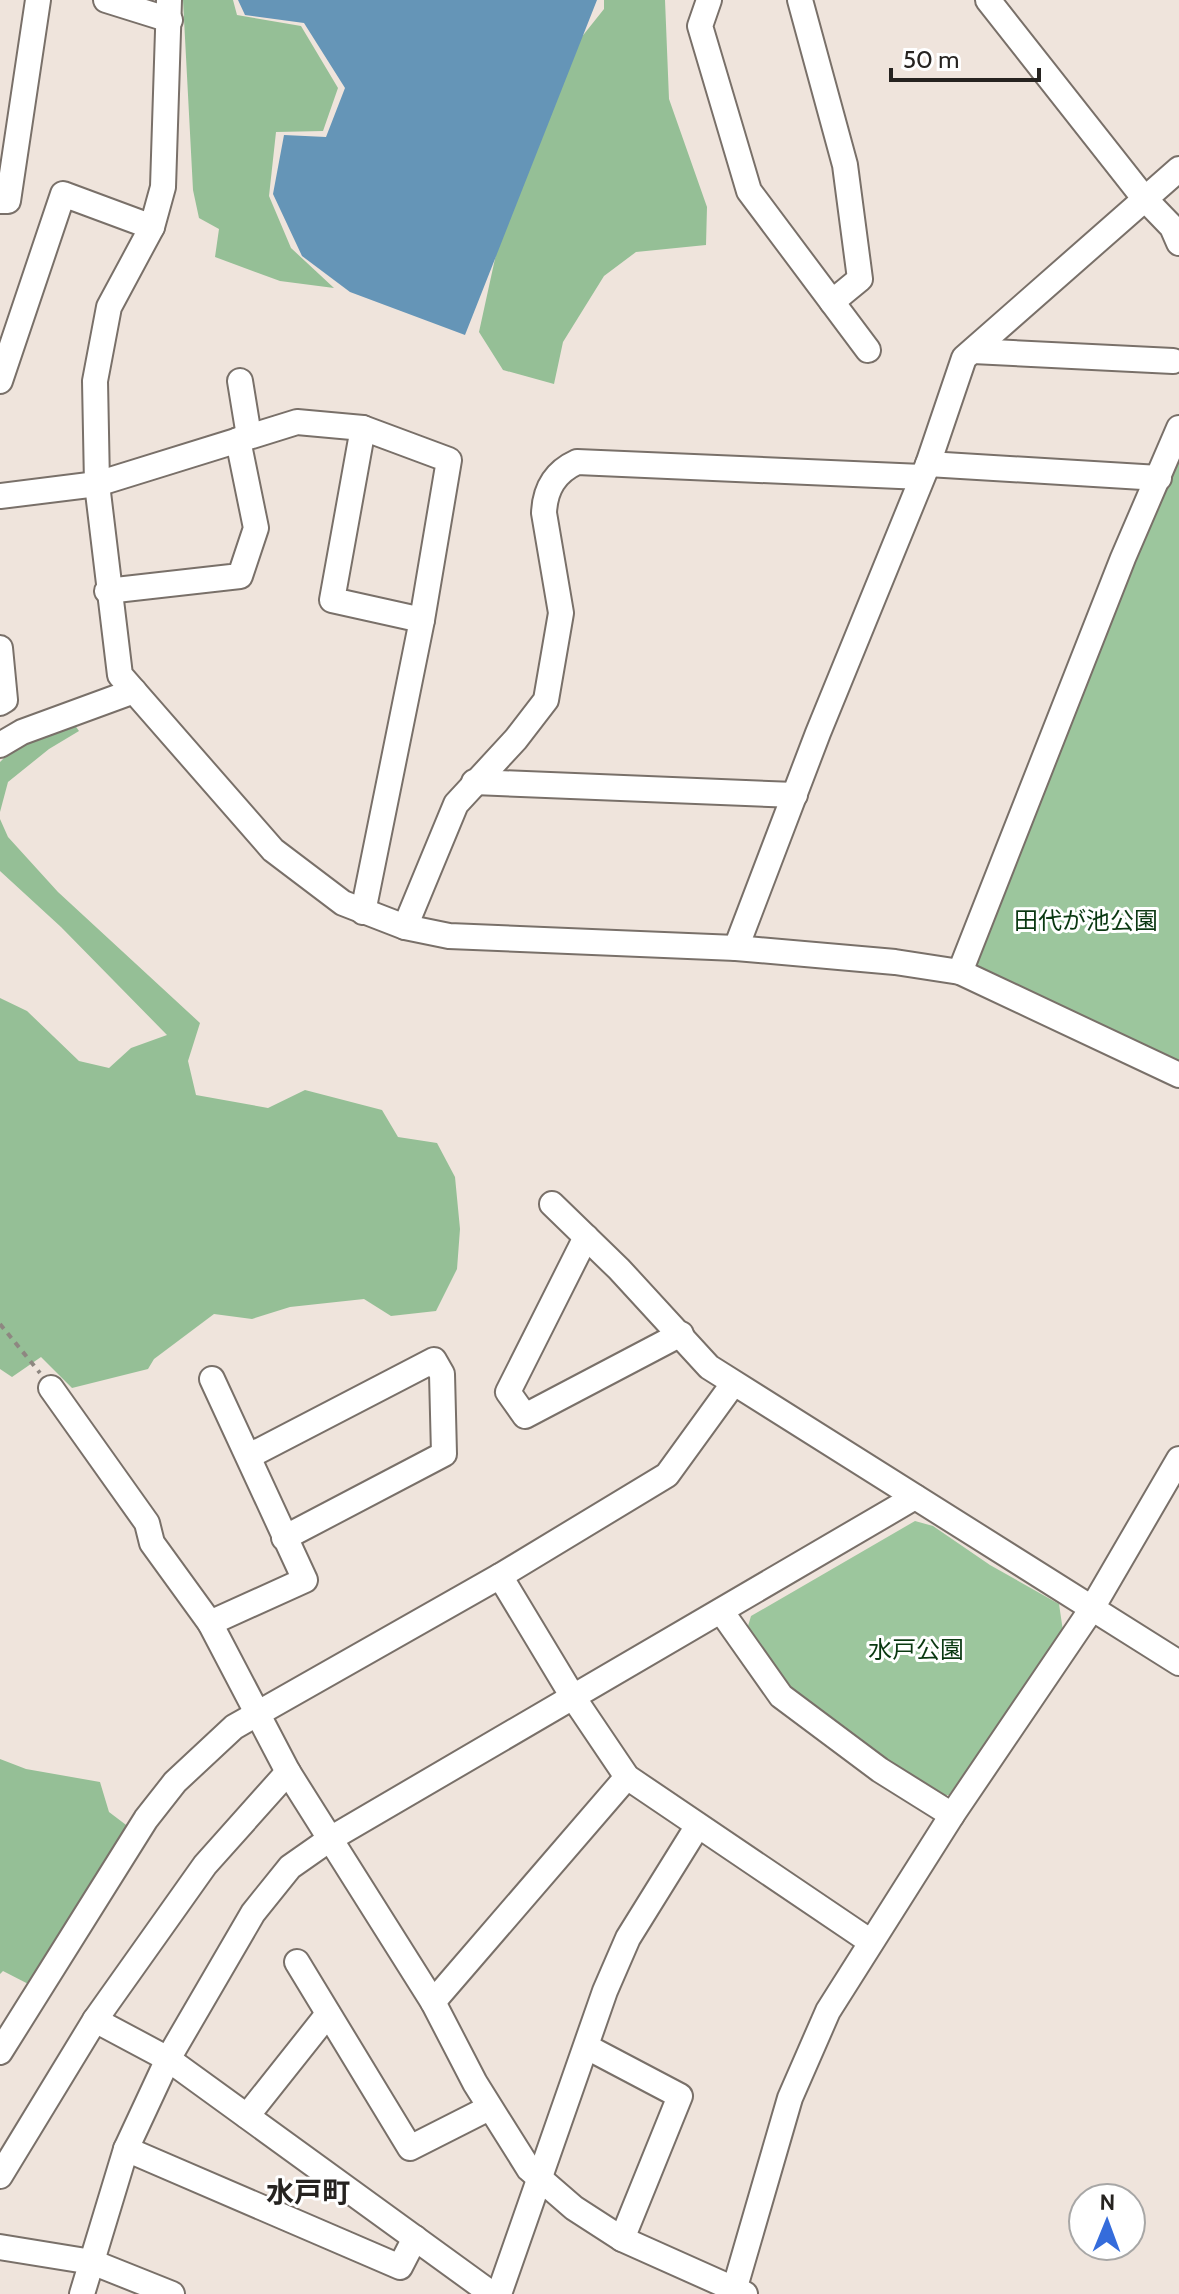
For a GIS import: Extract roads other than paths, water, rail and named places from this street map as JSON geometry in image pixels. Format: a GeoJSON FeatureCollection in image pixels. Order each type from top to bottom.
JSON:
{"type":"FeatureCollection","features":[{"type":"Feature","properties":{"kind":"street"},"geometry":{"type":"LineString","coordinates":[[0,201],[8,201],[38,0]]}},
{"type":"Feature","properties":{"kind":"street"},"geometry":{"type":"LineString","coordinates":[[106,0],[169,10],[163,187],[152,227],[109,307],[95,381],[97,484],[107,591],[120,675],[273,850],[343,903],[405,927],[449,936],[736,948],[895,962],[960,972],[1179,1075]]}},
{"type":"Feature","properties":{"kind":"street"},"geometry":{"type":"LineString","coordinates":[[709,0],[700,26],[749,191],[868,350]]}},
{"type":"Feature","properties":{"kind":"street"},"geometry":{"type":"LineString","coordinates":[[800,0],[845,165],[860,279],[832,302]]}},
{"type":"Feature","properties":{"kind":"street"},"geometry":{"type":"LineString","coordinates":[[988,0],[1144,198],[1172,227],[1179,243]]}},
{"type":"Feature","properties":{"kind":"street"},"geometry":{"type":"LineString","coordinates":[[736,948],[925,471],[964,358],[1179,169]]}},
{"type":"Feature","properties":{"kind":"street"},"geometry":{"type":"LineString","coordinates":[[0,381],[63,194],[152,227]]}},
{"type":"Feature","properties":{"kind":"street"},"geometry":{"type":"LineString","coordinates":[[973,351],[1173,361]]}},
{"type":"Feature","properties":{"kind":"street"},"geometry":{"type":"LineString","coordinates":[[107,591],[240,576],[256,528],[240,381]]}},
{"type":"Feature","properties":{"kind":"street"},"geometry":{"type":"LineString","coordinates":[[0,496],[97,484],[297,422],[363,428],[449,460],[422,620],[363,912]]}},
{"type":"Feature","properties":{"kind":"street"},"geometry":{"type":"LineString","coordinates":[[363,428],[332,600],[422,620]]}},
{"type":"Feature","properties":{"kind":"street"},"geometry":{"type":"LineString","coordinates":[[960,972],[1111,587],[1179,428]]}},
{"type":"Feature","properties":{"kind":"street"},"geometry":{"type":"LineString","coordinates":[[405,927],[456,804],[516,739],[546,700],[561,613],[544,513],[545,498],[547,489],[569,466],[577,462],[1159,478]]}},
{"type":"Feature","properties":{"kind":"street"},"geometry":{"type":"LineString","coordinates":[[0,648],[5,700],[0,703]]}},
{"type":"Feature","properties":{"kind":"street"},"geometry":{"type":"LineString","coordinates":[[0,745],[37,726],[134,691]]}},
{"type":"Feature","properties":{"kind":"street"},"geometry":{"type":"LineString","coordinates":[[474,782],[795,795]]}},
{"type":"Feature","properties":{"kind":"street"},"geometry":{"type":"LineString","coordinates":[[552,1204],[681,1334],[709,1367],[1179,1663]]}},
{"type":"Feature","properties":{"kind":"street"},"geometry":{"type":"LineString","coordinates":[[586,1237],[508,1392],[525,1416],[681,1334]]}},
{"type":"Feature","properties":{"kind":"street"},"geometry":{"type":"LineString","coordinates":[[249,1456],[434,1360],[442,1374],[444,1454],[284,1538]]}},
{"type":"Feature","properties":{"kind":"street"},"geometry":{"type":"LineString","coordinates":[[210,1623],[305,1580],[212,1379]]}},
{"type":"Feature","properties":{"kind":"street"},"geometry":{"type":"LineString","coordinates":[[0,2052],[146,1819],[175,1782],[234,1727],[500,1576],[667,1475],[733,1384]]}},
{"type":"Feature","properties":{"kind":"street"},"geometry":{"type":"LineString","coordinates":[[51,1388],[147,1523],[152,1543],[210,1623],[260,1713],[288,1772],[433,2002],[489,2108],[529,2169],[574,2208],[622,2239],[737,2292],[790,2098],[828,2011],[952,1815],[1091,1610],[1179,1459]]}},
{"type":"Feature","properties":{"kind":"street"},"geometry":{"type":"LineString","coordinates":[[82,2294],[126,2149],[168,2059],[253,1913],[290,1867],[330,1839],[915,1497]]}},
{"type":"Feature","properties":{"kind":"street"},"geometry":{"type":"LineString","coordinates":[[500,1576],[573,1697],[627,1777],[871,1942]]}},
{"type":"Feature","properties":{"kind":"street"},"geometry":{"type":"LineString","coordinates":[[721,1611],[781,1696],[880,1770],[952,1815]]}},
{"type":"Feature","properties":{"kind":"street"},"geometry":{"type":"LineString","coordinates":[[0,2176],[95,2020],[205,1865],[288,1772]]}},
{"type":"Feature","properties":{"kind":"street"},"geometry":{"type":"LineString","coordinates":[[433,2002],[627,1777]]}},
{"type":"Feature","properties":{"kind":"street"},"geometry":{"type":"LineString","coordinates":[[499,2294],[605,1991],[628,1938],[697,1827]]}},
{"type":"Feature","properties":{"kind":"street"},"geometry":{"type":"LineString","coordinates":[[297,1962],[410,2148],[489,2108]]}},
{"type":"Feature","properties":{"kind":"street"},"geometry":{"type":"LineString","coordinates":[[247,2116],[328,2014]]}},
{"type":"Feature","properties":{"kind":"street"},"geometry":{"type":"LineString","coordinates":[[95,2020],[168,2059],[492,2294]]}},
{"type":"Feature","properties":{"kind":"street"},"geometry":{"type":"LineString","coordinates":[[587,2047],[680,2096],[622,2239]]}},
{"type":"Feature","properties":{"kind":"street"},"geometry":{"type":"LineString","coordinates":[[126,2149],[400,2267],[415,2238]]}},
{"type":"Feature","properties":{"kind":"street"},"geometry":{"type":"LineString","coordinates":[[0,2247],[92,2262],[172,2294]]}},
{"type":"Feature","properties":{"kind":"water"},"geometry":{"type":"Polygon","coordinates":[[[238,0],[597,0],[465,335],[350,292],[302,256],[273,194],[284,135],[326,137],[345,88],[304,23],[245,15],[238,0]]]}},
{"type":"Feature","properties":{"kind":"district","name":"水戸町"},"geometry":{"type":"Point","coordinates":[308,2192]}},
{"type":"Feature","properties":{"kind":"park label","name":"田代が池公園"},"geometry":{"type":"Point","coordinates":[1086,921]}},
{"type":"Feature","properties":{"kind":"park label","name":"水戸公園"},"geometry":{"type":"Point","coordinates":[916,1650]}}]}
